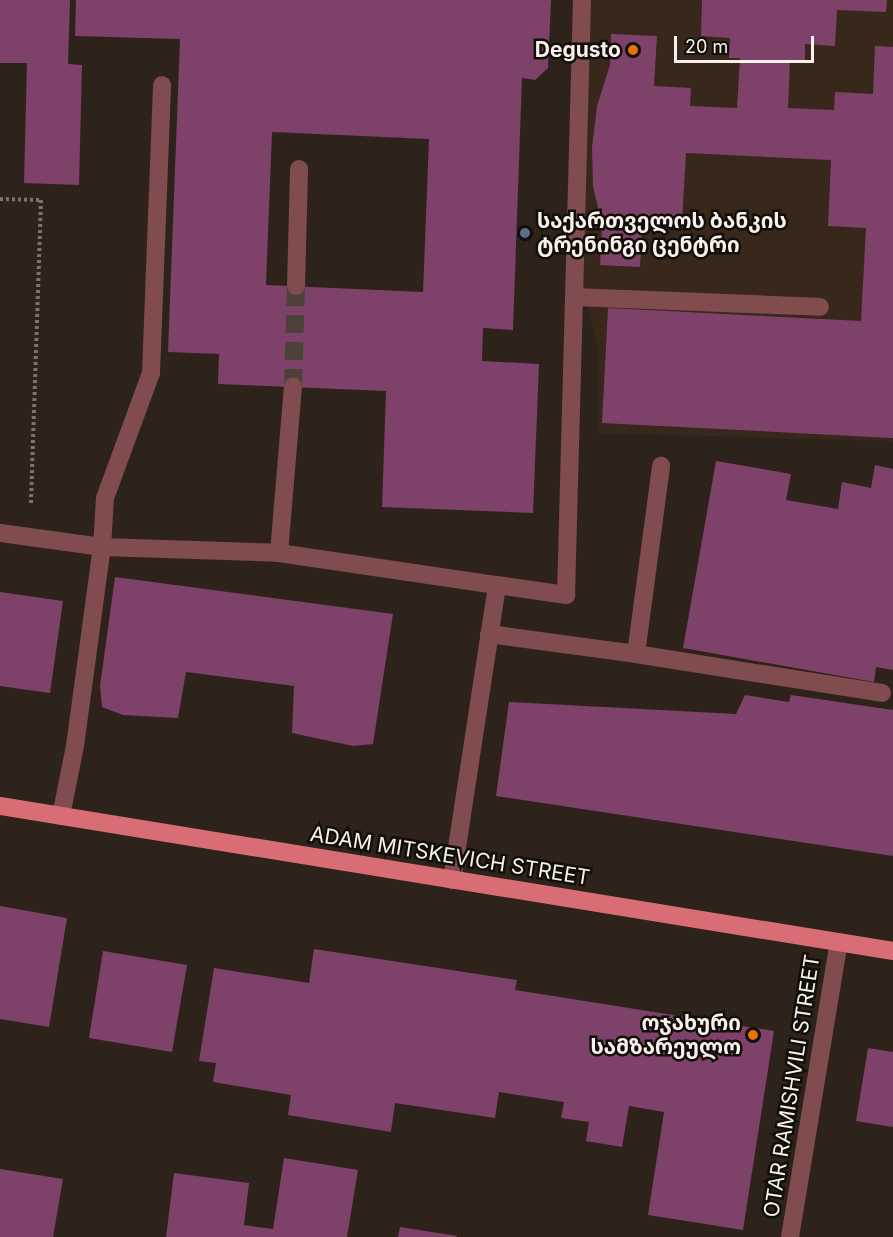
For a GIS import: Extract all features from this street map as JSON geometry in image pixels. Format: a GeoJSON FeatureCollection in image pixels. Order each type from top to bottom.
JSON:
{"type":"FeatureCollection","features":[{"type":"Feature","properties":{"kind":"main road","name":"ADAM MITSKEVICH STREET"},"geometry":{"type":"LineString","coordinates":[[0,806],[893,951]]}},
{"type":"Feature","properties":{"kind":"street"},"geometry":{"type":"LineString","coordinates":[[0,533],[102,547],[279,553],[566,595],[582,0]]}},
{"type":"Feature","properties":{"kind":"street"},"geometry":{"type":"LineString","coordinates":[[61,816],[75,746],[102,547],[105,498],[151,373],[162,85]]}},
{"type":"Feature","properties":{"kind":"street"},"geometry":{"type":"LineString","coordinates":[[296,286],[299,169]]}},
{"type":"Feature","properties":{"kind":"street"},"geometry":{"type":"LineString","coordinates":[[574,297],[820,307]]}},
{"type":"Feature","properties":{"kind":"street"},"geometry":{"type":"LineString","coordinates":[[279,553],[293,387]]}},
{"type":"Feature","properties":{"kind":"street"},"geometry":{"type":"LineString","coordinates":[[636,654],[661,466]]}},
{"type":"Feature","properties":{"kind":"street"},"geometry":{"type":"LineString","coordinates":[[452,880],[497,585]]}},
{"type":"Feature","properties":{"kind":"street"},"geometry":{"type":"LineString","coordinates":[[489,634],[636,654],[882,693]]}},
{"type":"Feature","properties":{"kind":"street","name":"OTAR RAMISHVILI STREET"},"geometry":{"type":"LineString","coordinates":[[790,1237],[839,942]]}},
{"type":"Feature","properties":{"kind":"path"},"geometry":{"type":"LineString","coordinates":[[0,199],[41,200],[30,538]]}},
{"type":"Feature","properties":{"kind":"shaded area"},"geometry":{"type":"Polygon","coordinates":[[[590,0],[893,0],[893,441],[599,433],[598,346],[580,277],[590,0]]]}},
{"type":"Feature","properties":{"kind":"building"},"geometry":{"type":"Polygon","coordinates":[[[0,0],[70,0],[68,64],[82,65],[79,185],[24,183],[27,63],[0,63],[0,0]]]}},
{"type":"Feature","properties":{"kind":"building"},"geometry":{"type":"Polygon","coordinates":[[[76,0],[551,0],[548,68],[535,80],[522,78],[513,330],[483,328],[482,361],[539,364],[533,513],[382,507],[386,391],[218,384],[219,354],[168,352],[180,39],[75,36],[76,0]],[[272,132],[266,285],[423,292],[429,139],[272,132]]]}},
{"type":"Feature","properties":{"kind":"building"},"geometry":{"type":"Polygon","coordinates":[[[702,0],[887,0],[886,12],[837,10],[835,46],[805,44],[805,61],[790,61],[788,108],[834,110],[835,92],[873,94],[875,46],[893,47],[893,438],[602,423],[608,308],[861,321],[866,228],[828,226],[831,160],[686,153],[682,222],[643,219],[640,267],[600,265],[602,225],[593,186],[592,147],[597,106],[610,65],[611,34],[657,36],[654,86],[691,88],[690,106],[737,108],[740,58],[729,58],[730,38],[701,36],[702,0]]]}},
{"type":"Feature","properties":{"kind":"building"},"geometry":{"type":"Polygon","coordinates":[[[716,461],[791,474],[786,500],[838,509],[842,482],[871,488],[875,465],[893,469],[893,670],[876,667],[874,682],[683,648],[716,461]]]}},
{"type":"Feature","properties":{"kind":"building"},"geometry":{"type":"Polygon","coordinates":[[[115,577],[393,614],[373,744],[353,746],[292,733],[294,686],[186,672],[178,718],[123,715],[102,707],[100,686],[115,577]]]}},
{"type":"Feature","properties":{"kind":"building"},"geometry":{"type":"Polygon","coordinates":[[[0,592],[63,601],[50,693],[0,686],[0,592]]]}},
{"type":"Feature","properties":{"kind":"building"},"geometry":{"type":"Polygon","coordinates":[[[745,695],[789,702],[791,695],[893,710],[893,856],[496,796],[509,702],[736,714],[745,695]]]}},
{"type":"Feature","properties":{"kind":"building"},"geometry":{"type":"Polygon","coordinates":[[[0,906],[67,918],[49,1027],[0,1019],[0,906]]]}},
{"type":"Feature","properties":{"kind":"building"},"geometry":{"type":"Polygon","coordinates":[[[314,949],[517,980],[515,990],[774,1031],[743,1230],[648,1215],[664,1112],[629,1106],[622,1147],[586,1141],[589,1122],[561,1118],[564,1102],[499,1092],[495,1118],[395,1103],[391,1132],[288,1115],[291,1095],[213,1082],[216,1063],[199,1061],[214,968],[309,983],[314,949]]]}},
{"type":"Feature","properties":{"kind":"building"},"geometry":{"type":"Polygon","coordinates":[[[103,951],[187,965],[172,1052],[89,1038],[103,951]]]}},
{"type":"Feature","properties":{"kind":"building"},"geometry":{"type":"Polygon","coordinates":[[[868,1048],[893,1052],[893,1127],[856,1121],[868,1048]]]}},
{"type":"Feature","properties":{"kind":"building"},"geometry":{"type":"Polygon","coordinates":[[[284,1158],[358,1170],[347,1237],[166,1237],[174,1173],[249,1183],[244,1225],[273,1229],[284,1158]]]}},
{"type":"Feature","properties":{"kind":"building"},"geometry":{"type":"Polygon","coordinates":[[[0,1169],[63,1179],[53,1237],[0,1237],[0,1169]]]}},
{"type":"Feature","properties":{"kind":"building"},"geometry":{"type":"Polygon","coordinates":[[[400,1227],[457,1236],[398,1237],[400,1227]]]}},
{"type":"Feature","properties":{"kind":"tunnel"},"geometry":{"type":"LineString","coordinates":[[293,387],[296,286]]}},
{"type":"Feature","properties":{"kind":"place","name":"Degusto"},"geometry":{"type":"Point","coordinates":[633,50]}},
{"type":"Feature","properties":{"kind":"place","name":"საქართველოს ბანკის ტრენინგი ცენტრი"},"geometry":{"type":"Point","coordinates":[525,233]}},
{"type":"Feature","properties":{"kind":"place","name":"ოჯახური სამზარეულო"},"geometry":{"type":"Point","coordinates":[753,1035]}}]}
